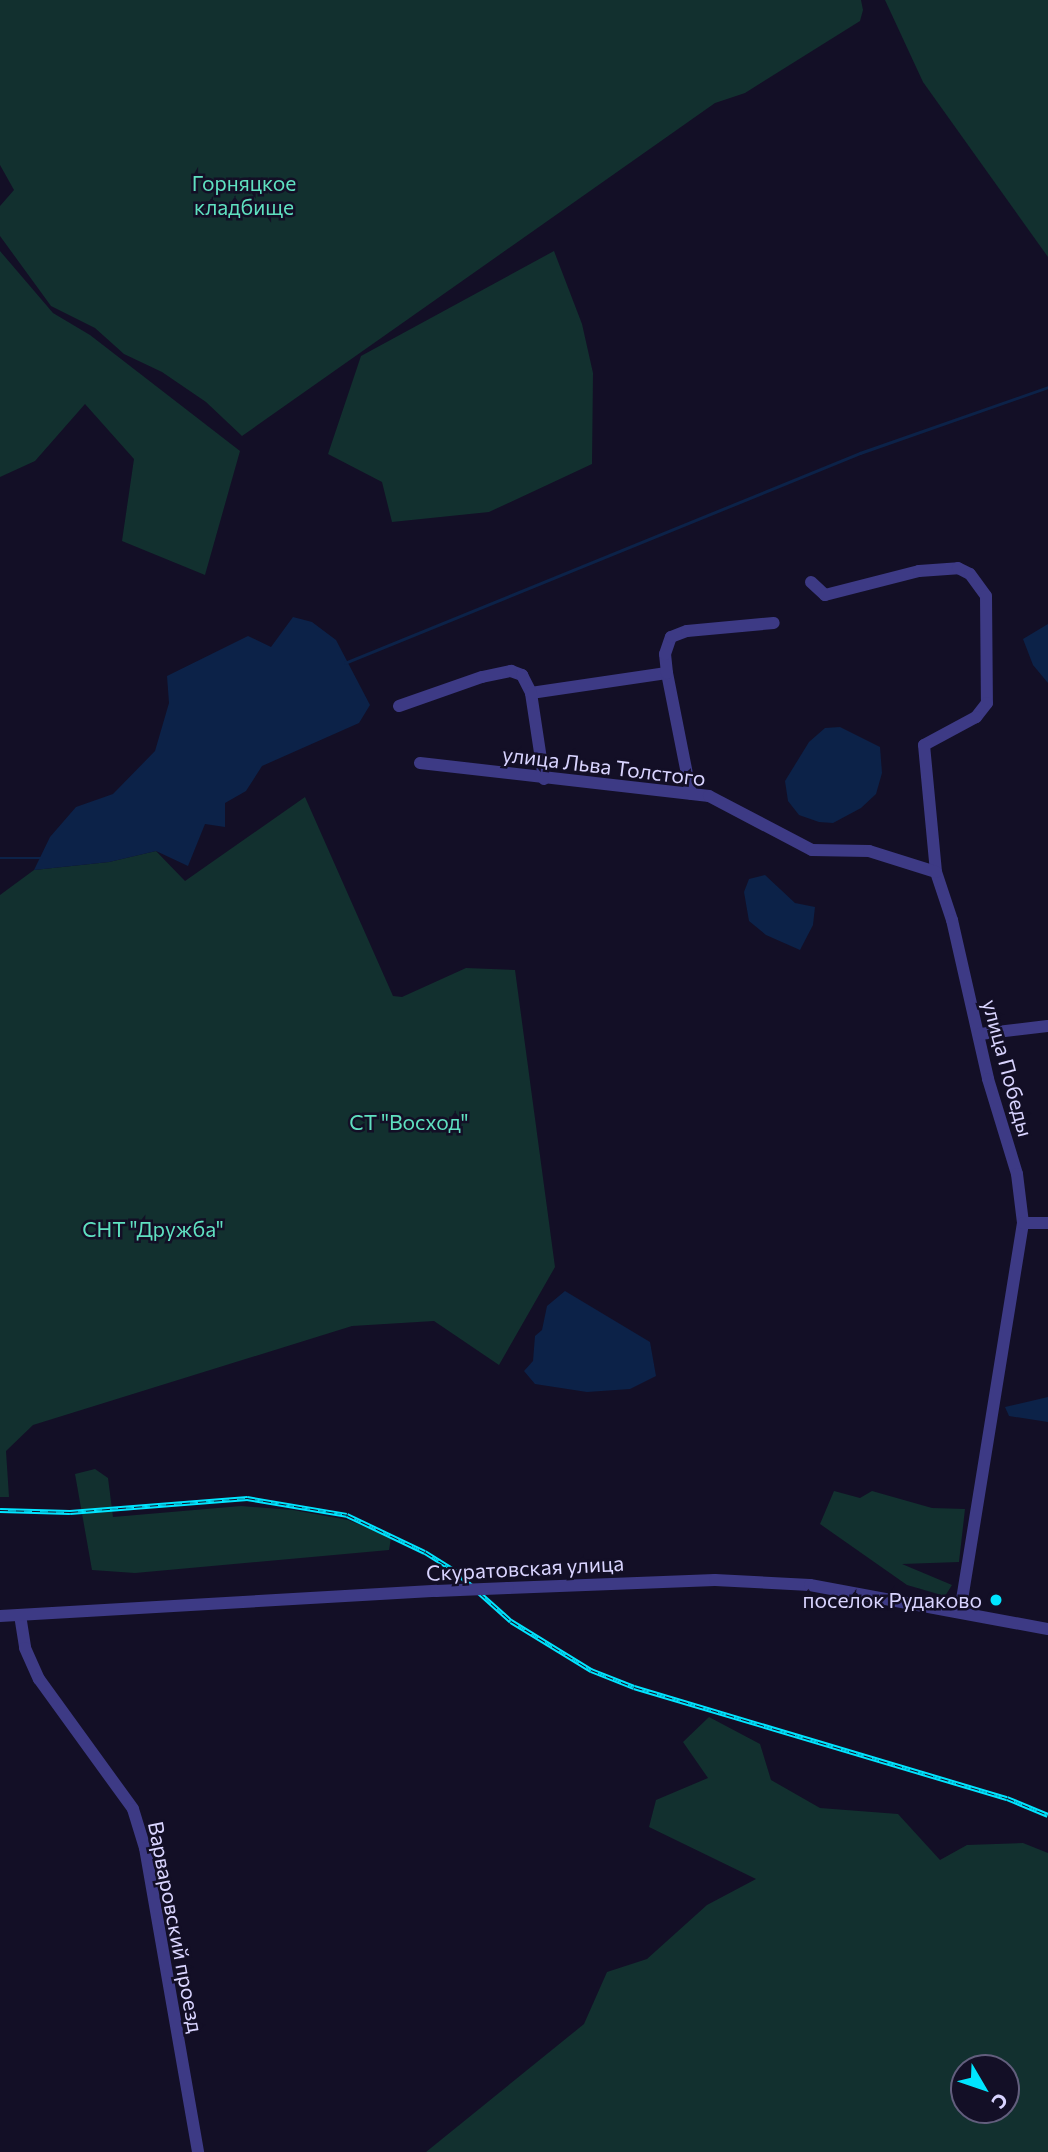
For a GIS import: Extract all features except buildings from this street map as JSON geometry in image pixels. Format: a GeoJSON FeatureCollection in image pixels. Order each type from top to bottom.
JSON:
{"type":"FeatureCollection","features":[{"type":"Feature","properties":{"kind":"street","name":"улица Победы"},"geometry":{"type":"LineString","coordinates":[[811,582],[825,595],[919,571],[958,568],[970,574],[986,596],[987,703],[976,717],[925,746],[936,872],[980,1034],[988,1079],[1017,1174],[1023,1223],[960,1611]]}},
{"type":"Feature","properties":{"kind":"street"},"geometry":{"type":"LineString","coordinates":[[691,794],[667,673],[665,654],[671,637],[687,631],[774,623]]}},
{"type":"Feature","properties":{"kind":"street"},"geometry":{"type":"LineString","coordinates":[[399,706],[511,671],[522,675],[531,693],[544,779]]}},
{"type":"Feature","properties":{"kind":"street"},"geometry":{"type":"LineString","coordinates":[[531,693],[667,673]]}},
{"type":"Feature","properties":{"kind":"street","name":"улица Льва Толстого"},"geometry":{"type":"LineString","coordinates":[[420,763],[709,796],[812,850],[869,852],[936,872]]}},
{"type":"Feature","properties":{"kind":"street"},"geometry":{"type":"LineString","coordinates":[[980,1034],[1048,1026]]}},
{"type":"Feature","properties":{"kind":"street"},"geometry":{"type":"LineString","coordinates":[[1023,1223],[1048,1223]]}},
{"type":"Feature","properties":{"kind":"street","name":"Скуратовская улица"},"geometry":{"type":"LineString","coordinates":[[0,1616],[508,1587],[759,1581],[810,1585],[1048,1629]]}},
{"type":"Feature","properties":{"kind":"street","name":"Варваровский проезд"},"geometry":{"type":"LineString","coordinates":[[20,1615],[25,1648],[39,1679],[133,1810],[145,1848],[198,2152]]}},
{"type":"Feature","properties":{"kind":"green space","name":"Горняцкое кладбище"},"geometry":{"type":"Polygon","coordinates":[[[0,0],[861,0],[863,10],[860,21],[745,93],[715,103],[242,436],[206,402],[162,372],[124,354],[95,328],[51,306],[0,236],[0,206],[14,190],[0,165],[0,0]]]}},
{"type":"Feature","properties":{"kind":"green space"},"geometry":{"type":"Polygon","coordinates":[[[885,0],[1048,0],[1048,257],[923,82],[885,0]]]}},
{"type":"Feature","properties":{"kind":"green space"},"geometry":{"type":"Polygon","coordinates":[[[0,251],[53,313],[90,335],[240,451],[205,575],[122,541],[134,459],[85,404],[35,461],[0,477],[0,251]]]}},
{"type":"Feature","properties":{"kind":"green space"},"geometry":{"type":"Polygon","coordinates":[[[554,251],[582,324],[593,373],[592,464],[489,512],[392,522],[382,482],[328,454],[361,356],[554,251]]]}},
{"type":"Feature","properties":{"kind":"green space"},"geometry":{"type":"Polygon","coordinates":[[[305,797],[393,996],[402,997],[466,968],[515,970],[555,1267],[499,1365],[434,1321],[352,1326],[33,1425],[6,1451],[9,1497],[0,1497],[0,895],[34,870],[109,862],[156,851],[185,881],[305,797]]]}},
{"type":"Feature","properties":{"kind":"green space"},"geometry":{"type":"Polygon","coordinates":[[[95,1469],[108,1478],[113,1517],[241,1506],[293,1510],[348,1520],[378,1532],[391,1538],[389,1550],[135,1573],[92,1570],[75,1474],[95,1469]]]}},
{"type":"Feature","properties":{"kind":"green space"},"geometry":{"type":"Polygon","coordinates":[[[834,1491],[860,1498],[872,1491],[932,1508],[965,1509],[959,1562],[902,1564],[952,1585],[945,1596],[907,1585],[820,1524],[834,1491]]]}},
{"type":"Feature","properties":{"kind":"green space"},"geometry":{"type":"Polygon","coordinates":[[[709,1717],[760,1744],[771,1780],[820,1808],[898,1814],[940,1860],[967,1845],[1023,1843],[1048,1853],[1048,2152],[426,2152],[584,2024],[607,1972],[647,1959],[707,1905],[756,1879],[649,1827],[656,1800],[708,1778],[683,1742],[709,1717]]]}},
{"type":"Feature","properties":{"kind":"water"},"geometry":{"type":"Polygon","coordinates":[[[293,617],[312,622],[336,640],[370,705],[359,723],[262,766],[246,791],[225,803],[225,827],[205,824],[188,866],[156,851],[109,862],[34,870],[50,837],[76,807],[113,794],[155,751],[169,703],[167,676],[248,636],[271,647],[293,617]]]}},
{"type":"Feature","properties":{"kind":"water"},"geometry":{"type":"Polygon","coordinates":[[[1048,624],[1048,683],[1033,665],[1023,639],[1048,624]]]}},
{"type":"Feature","properties":{"kind":"water"},"geometry":{"type":"Polygon","coordinates":[[[840,727],[880,747],[882,773],[876,794],[861,808],[833,823],[819,822],[799,815],[788,801],[785,781],[809,742],[825,728],[840,727]]]}},
{"type":"Feature","properties":{"kind":"water"},"geometry":{"type":"Polygon","coordinates":[[[765,875],[795,903],[815,907],[813,925],[800,950],[766,935],[749,921],[744,892],[749,879],[765,875]]]}},
{"type":"Feature","properties":{"kind":"water"},"geometry":{"type":"Polygon","coordinates":[[[565,1291],[650,1342],[656,1376],[630,1389],[587,1392],[535,1384],[524,1371],[533,1361],[535,1336],[542,1330],[547,1306],[565,1291]]]}},
{"type":"Feature","properties":{"kind":"water"},"geometry":{"type":"Polygon","coordinates":[[[1048,1397],[1048,1422],[1009,1416],[1005,1407],[1048,1397]]]}},
{"type":"Feature","properties":{"kind":"waterway"},"geometry":{"type":"LineString","coordinates":[[345,663],[860,453],[1048,387]]}},
{"type":"Feature","properties":{"kind":"waterway"},"geometry":{"type":"LineString","coordinates":[[0,858],[42,858]]}},
{"type":"Feature","properties":{"kind":"railway"},"geometry":{"type":"LineString","coordinates":[[0,1510],[70,1512],[247,1498],[347,1515],[425,1552],[455,1571],[511,1621],[591,1670],[634,1687],[1007,1798],[1048,1815]]}},
{"type":"Feature","properties":{"kind":"place","name":"поселок Рудаково"},"geometry":{"type":"Point","coordinates":[996,1600]}},
{"type":"Feature","properties":{"kind":"park label","name":"СТ \"Восход\""},"geometry":{"type":"Point","coordinates":[409,1122]}},
{"type":"Feature","properties":{"kind":"park label","name":"СНТ \"Дружба\""},"geometry":{"type":"Point","coordinates":[153,1229]}}]}
